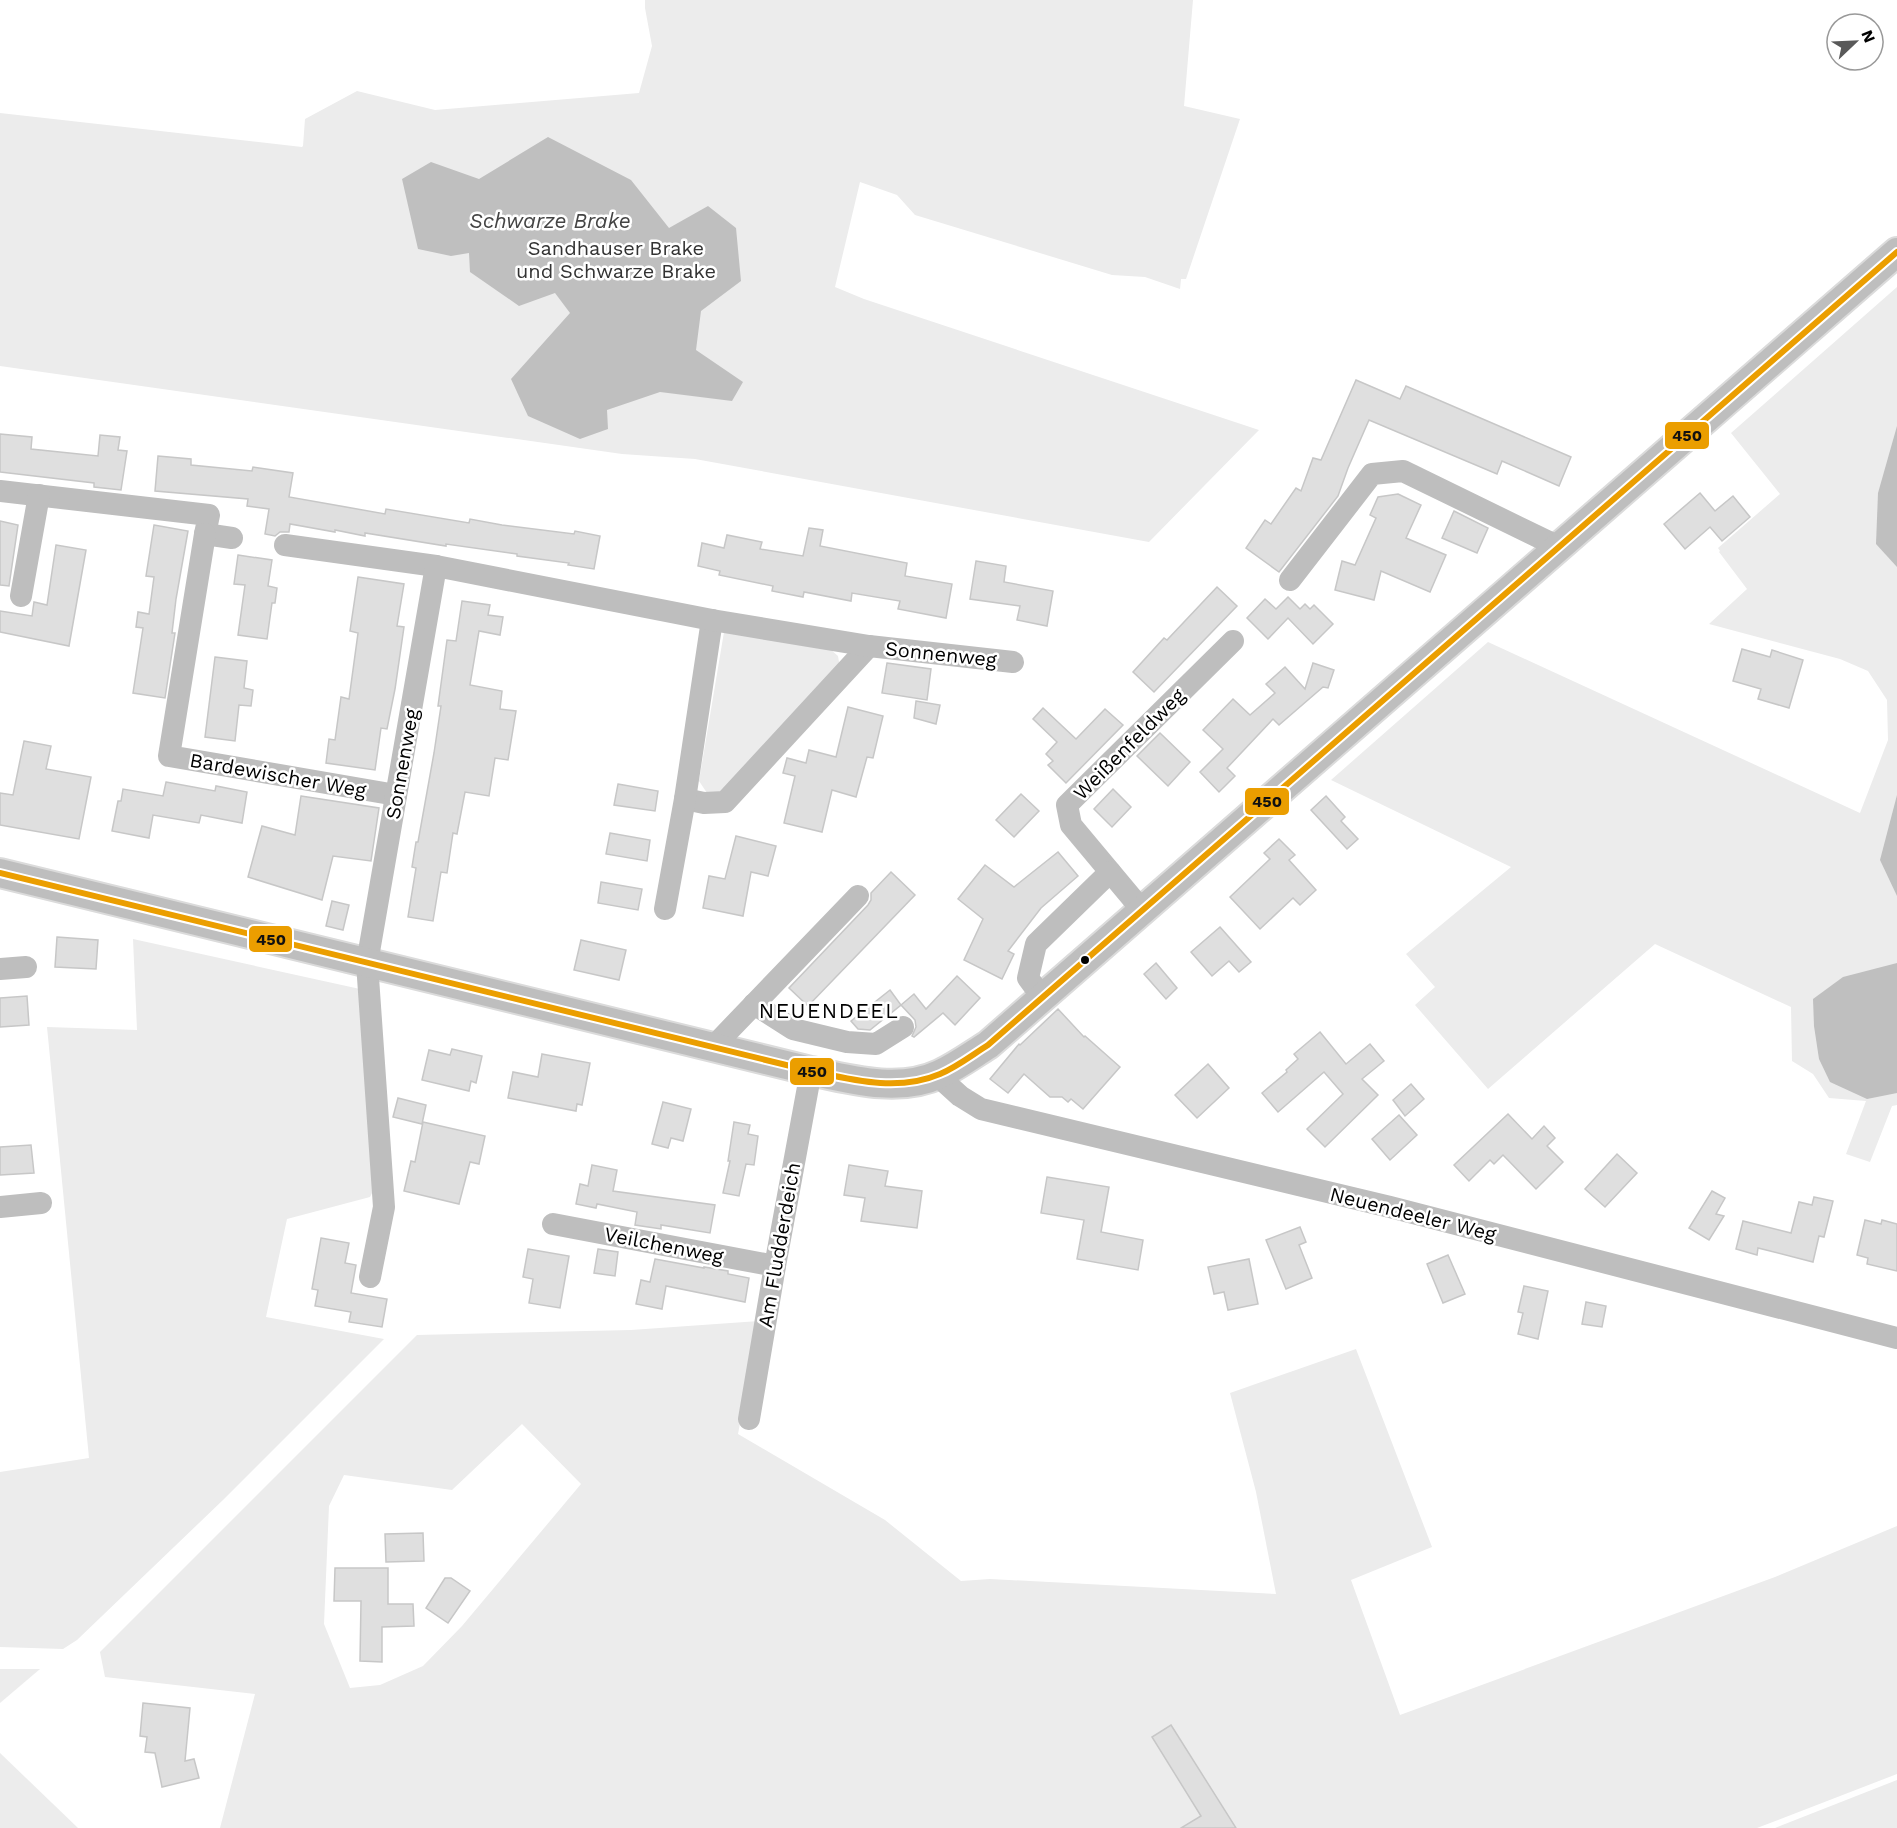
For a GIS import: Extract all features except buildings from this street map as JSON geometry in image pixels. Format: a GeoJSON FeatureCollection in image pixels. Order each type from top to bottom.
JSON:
{"type":"FeatureCollection","features":[{"type":"Feature","properties":{"kind":"main road"},"geometry":{"type":"LineString","coordinates":[[0,873],[811,1071],[882,1084],[910,1082],[938,1076],[964,1062],[988,1045],[1897,252]]}},
{"type":"Feature","properties":{"kind":"street"},"geometry":{"type":"LineString","coordinates":[[1290,580],[1372,474],[1403,471],[1559,547]]}},
{"type":"Feature","properties":{"kind":"street"},"geometry":{"type":"LineString","coordinates":[[0,491],[209,515],[206,534],[232,538]]}},
{"type":"Feature","properties":{"kind":"street"},"geometry":{"type":"LineString","coordinates":[[21,596],[39,495]]}},
{"type":"Feature","properties":{"kind":"street","name":"Bardewischer Weg"},"geometry":{"type":"LineString","coordinates":[[206,534],[169,756],[396,795]]}},
{"type":"Feature","properties":{"kind":"street","name":"Sonnenweg"},"geometry":{"type":"LineString","coordinates":[[285,545],[436,566],[712,620],[868,646],[1013,662]]}},
{"type":"Feature","properties":{"kind":"street","name":"Sonnenweg"},"geometry":{"type":"LineString","coordinates":[[370,1277],[384,1207],[367,963],[436,566]]}},
{"type":"Feature","properties":{"kind":"street"},"geometry":{"type":"LineString","coordinates":[[665,909],[685,799],[712,620]]}},
{"type":"Feature","properties":{"kind":"street","name":"Weißenfeldweg"},"geometry":{"type":"LineString","coordinates":[[1142,910],[1071,825],[1067,805],[1233,641]]}},
{"type":"Feature","properties":{"kind":"street","name":"Sonnenweg"},"geometry":{"type":"LineString","coordinates":[[685,799],[704,803],[725,802],[868,646]]}},
{"type":"Feature","properties":{"kind":"street"},"geometry":{"type":"LineString","coordinates":[[1042,997],[1028,978],[1036,944],[1110,872]]}},
{"type":"Feature","properties":{"kind":"street"},"geometry":{"type":"LineString","coordinates":[[713,1047],[858,896]]}},
{"type":"Feature","properties":{"kind":"street"},"geometry":{"type":"LineString","coordinates":[[0,969],[26,967]]}},
{"type":"Feature","properties":{"kind":"street"},"geometry":{"type":"LineString","coordinates":[[754,1004],[793,1029],[847,1042],[876,1044],[903,1028]]}},
{"type":"Feature","properties":{"kind":"street","name":"Am Fludderdeich"},"geometry":{"type":"LineString","coordinates":[[749,1419],[811,1071]]}},
{"type":"Feature","properties":{"kind":"street","name":"Neuendeeler Weg"},"geometry":{"type":"LineString","coordinates":[[938,1076],[960,1096],[981,1108],[1390,1207],[1897,1338]]}},
{"type":"Feature","properties":{"kind":"street"},"geometry":{"type":"LineString","coordinates":[[0,1207],[41,1203]]}},
{"type":"Feature","properties":{"kind":"street","name":"Veilchenweg"},"geometry":{"type":"LineString","coordinates":[[553,1224],[775,1266]]}},
{"type":"Feature","properties":{"kind":"green space","name":"Sandhauser Brake und Schwarze Brake"},"geometry":{"type":"Polygon","coordinates":[[[645,0],[1193,0],[1184,106],[1240,119],[1186,279],[1181,279],[1180,289],[1145,277],[1112,275],[915,215],[897,195],[860,182],[835,287],[864,299],[1259,430],[1149,542],[695,459],[622,454],[0,366],[0,113],[302,147],[305,119],[357,91],[435,110],[639,93],[652,46],[645,0]]]}},
{"type":"Feature","properties":{"kind":"green space"},"geometry":{"type":"Polygon","coordinates":[[[1897,287],[1897,1105],[1892,1106],[1870,1162],[1846,1154],[1866,1101],[1829,1098],[1813,1074],[1792,1061],[1791,1007],[1655,944],[1488,1089],[1415,1005],[1435,987],[1406,954],[1511,867],[1331,780],[1488,642],[1860,813],[1888,740],[1887,700],[1868,671],[1840,659],[1709,624],[1747,589],[1718,548],[1780,494],[1731,433],[1897,287]]]}},
{"type":"Feature","properties":{"kind":"green space"},"geometry":{"type":"Polygon","coordinates":[[[724,632],[830,649],[838,656],[840,668],[722,794],[707,793],[699,781],[724,632]]]}},
{"type":"Feature","properties":{"kind":"green space"},"geometry":{"type":"Polygon","coordinates":[[[133,939],[360,989],[378,1181],[370,1197],[287,1219],[266,1317],[384,1339],[223,1500],[77,1640],[63,1649],[0,1647],[0,1472],[89,1458],[47,1027],[137,1030],[133,939]]]}},
{"type":"Feature","properties":{"kind":"green space"},"geometry":{"type":"Polygon","coordinates":[[[759,1321],[738,1434],[885,1520],[961,1581],[990,1579],[1276,1594],[1256,1492],[1230,1393],[1356,1349],[1432,1547],[1351,1580],[1400,1715],[1775,1577],[1897,1526],[1897,1774],[1757,1828],[220,1828],[255,1694],[105,1677],[100,1652],[417,1335],[631,1330],[759,1321]],[[522,1424],[452,1490],[344,1475],[329,1506],[324,1624],[350,1688],[380,1685],[423,1666],[462,1626],[581,1484],[522,1424]]]}},
{"type":"Feature","properties":{"kind":"green space"},"geometry":{"type":"Polygon","coordinates":[[[0,1669],[40,1669],[0,1703],[0,1669]]]}},
{"type":"Feature","properties":{"kind":"green space"},"geometry":{"type":"Polygon","coordinates":[[[0,1753],[78,1828],[0,1828],[0,1753]]]}},
{"type":"Feature","properties":{"kind":"green space"},"geometry":{"type":"Polygon","coordinates":[[[1897,1780],[1897,1828],[1775,1828],[1897,1780]]]}},
{"type":"Feature","properties":{"kind":"water","name":"Schwarze Brake"},"geometry":{"type":"Polygon","coordinates":[[[548,137],[631,180],[669,228],[708,206],[736,228],[741,281],[701,311],[696,350],[743,382],[732,401],[660,392],[607,410],[608,429],[580,439],[528,416],[511,379],[570,313],[555,293],[519,306],[470,272],[469,253],[451,256],[418,249],[402,179],[431,162],[479,179],[548,137]]]}},
{"type":"Feature","properties":{"kind":"water"},"geometry":{"type":"Polygon","coordinates":[[[1897,426],[1897,567],[1876,544],[1878,493],[1897,426]]]}},
{"type":"Feature","properties":{"kind":"water"},"geometry":{"type":"Polygon","coordinates":[[[1897,795],[1897,896],[1880,860],[1897,795]]]}},
{"type":"Feature","properties":{"kind":"water"},"geometry":{"type":"Polygon","coordinates":[[[1897,963],[1897,1093],[1867,1099],[1830,1082],[1819,1059],[1813,999],[1843,977],[1897,963]]]}},
{"type":"Feature","properties":{"kind":"transit line","name":"450"},"geometry":{"type":"LineString","coordinates":[[0,873],[843,1078],[892,1083],[908,1082],[940,1074],[988,1045],[1897,252]]}},
{"type":"Feature","properties":{"kind":"district","name":"NEUENDEEL"},"geometry":{"type":"Point","coordinates":[829,1010]}}]}
